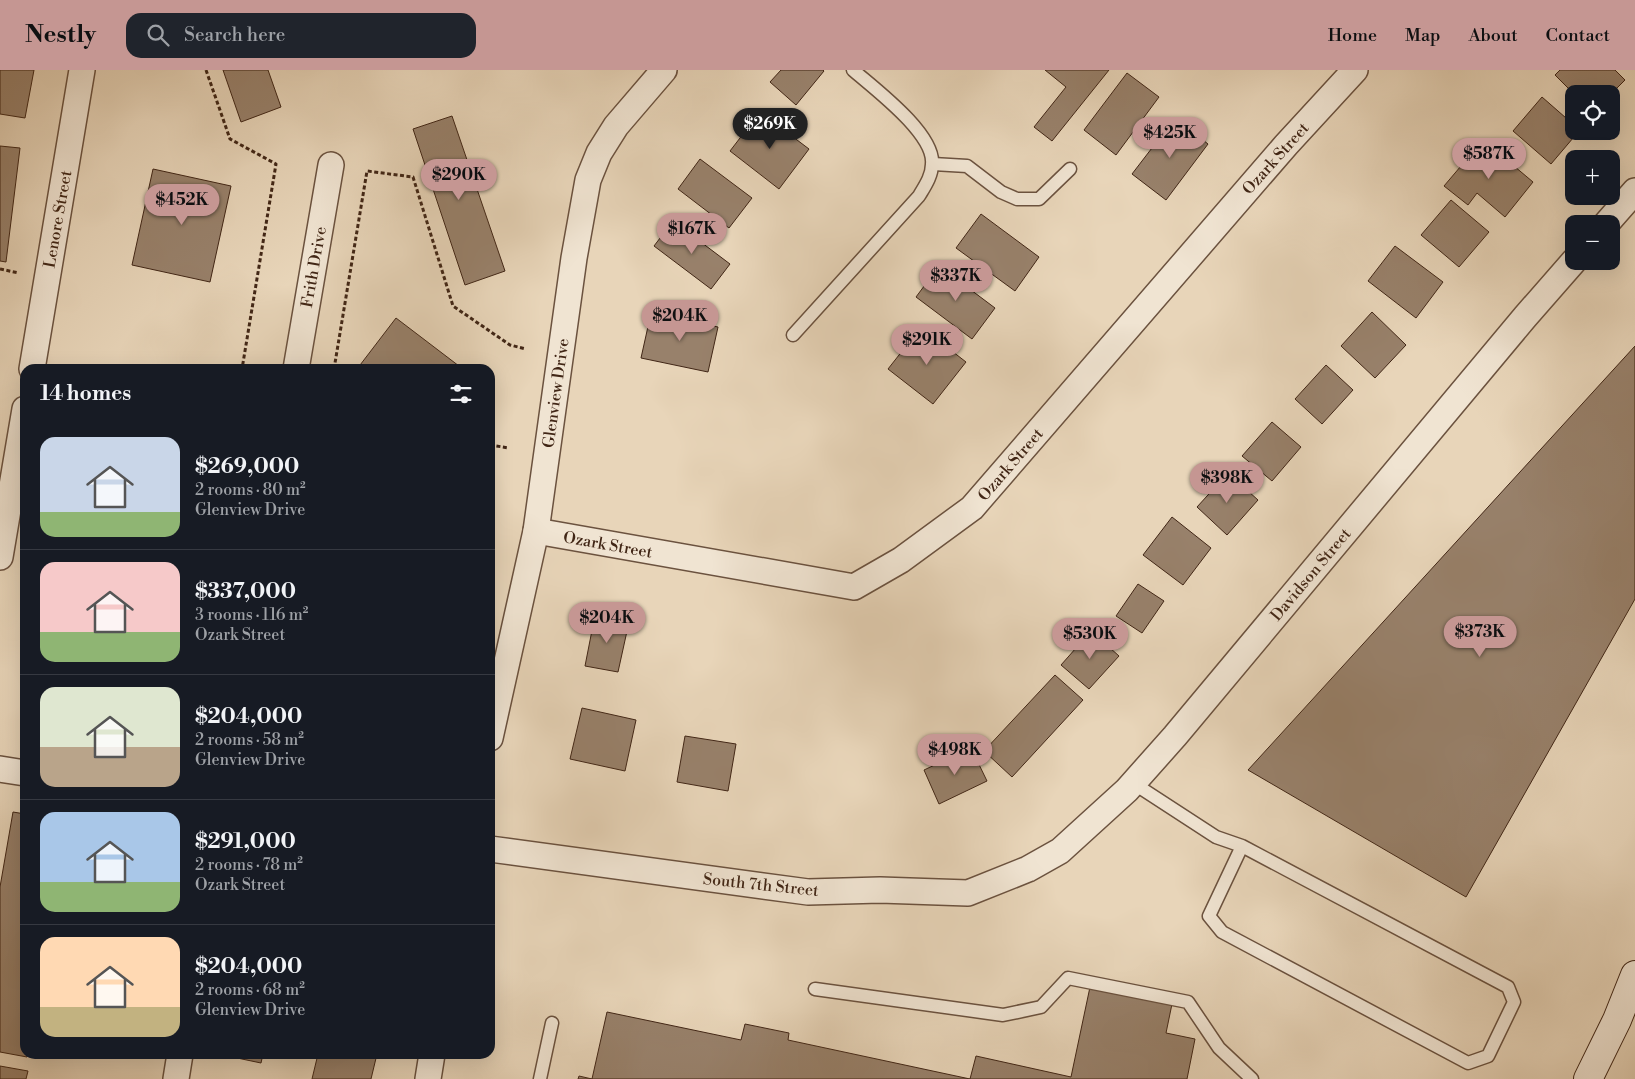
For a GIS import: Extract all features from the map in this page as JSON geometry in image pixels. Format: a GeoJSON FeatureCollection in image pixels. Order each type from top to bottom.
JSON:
{"type":"FeatureCollection","features":[{"type":"Feature","properties":{"kind":"street","name":"Lenore Street"},"geometry":{"type":"LineString","coordinates":[[33,364],[82,70]]}},
{"type":"Feature","properties":{"kind":"street","name":"Glenview Drive"},"geometry":{"type":"LineString","coordinates":[[495,716],[536,531],[574,258],[588,180],[599,153],[616,126],[664,70]]}},
{"type":"Feature","properties":{"kind":"street","name":"Ozark Street"},"geometry":{"type":"LineString","coordinates":[[536,531],[854,587],[901,560],[972,508],[1286,145],[1355,70]]}},
{"type":"Feature","properties":{"kind":"street","name":"Frith Drive"},"geometry":{"type":"LineString","coordinates":[[297,364],[331,165]]}},
{"type":"Feature","properties":{"kind":"street"},"geometry":{"type":"LineString","coordinates":[[1614,215],[1635,191]]}},
{"type":"Feature","properties":{"kind":"street","name":"Davidson Street"},"geometry":{"type":"LineString","coordinates":[[1028,869],[1060,850],[1133,783],[1175,736],[1566,270]]}},
{"type":"Feature","properties":{"kind":"street"},"geometry":{"type":"LineString","coordinates":[[0,556],[20,438]]}},
{"type":"Feature","properties":{"kind":"street"},"geometry":{"type":"LineString","coordinates":[[0,769],[20,772]]}},
{"type":"Feature","properties":{"kind":"street","name":"South 7th Street"},"geometry":{"type":"LineString","coordinates":[[495,850],[808,892],[880,890],[968,893],[1028,869]]}},
{"type":"Feature","properties":{"kind":"street"},"geometry":{"type":"LineString","coordinates":[[1588,1079],[1617,1020],[1635,975]]}},
{"type":"Feature","properties":{"kind":"street"},"geometry":{"type":"LineString","coordinates":[[176,1079],[179,1059]]}},
{"type":"Feature","properties":{"kind":"street"},"geometry":{"type":"LineString","coordinates":[[428,1079],[431,1059]]}},
{"type":"Feature","properties":{"kind":"lane"},"geometry":{"type":"LineString","coordinates":[[793,335],[919,196],[928,181],[932,164],[930,148],[918,131],[902,113],[853,70]]}},
{"type":"Feature","properties":{"kind":"lane"},"geometry":{"type":"LineString","coordinates":[[932,164],[967,166],[1001,192],[1017,199],[1039,199],[1070,169]]}},
{"type":"Feature","properties":{"kind":"lane"},"geometry":{"type":"LineString","coordinates":[[1133,783],[1216,837],[1242,846],[1508,988],[1514,1002],[1488,1056],[1468,1062],[1222,932],[1209,916],[1242,846]]}},
{"type":"Feature","properties":{"kind":"lane"},"geometry":{"type":"LineString","coordinates":[[815,989],[1003,1015],[1041,1007],[1068,978],[1188,1002],[1219,1048],[1252,1079]]}},
{"type":"Feature","properties":{"kind":"lane"},"geometry":{"type":"LineString","coordinates":[[540,1079],[552,1023]]}},
{"type":"Feature","properties":{"kind":"path"},"geometry":{"type":"LineString","coordinates":[[206,70],[230,138],[276,164],[243,364]]}},
{"type":"Feature","properties":{"kind":"path"},"geometry":{"type":"LineString","coordinates":[[335,364],[367,171],[413,177],[453,306],[510,346],[526,349]]}},
{"type":"Feature","properties":{"kind":"path"},"geometry":{"type":"LineString","coordinates":[[0,269],[22,274]]}},
{"type":"Feature","properties":{"kind":"path"},"geometry":{"type":"LineString","coordinates":[[495,446],[509,448]]}},
{"type":"Feature","properties":{"kind":"building"},"geometry":{"type":"Polygon","coordinates":[[[0,70],[34,70],[25,118],[0,114],[0,70]]]}},
{"type":"Feature","properties":{"kind":"building"},"geometry":{"type":"Polygon","coordinates":[[[223,70],[268,70],[281,107],[241,122],[223,70]]]}},
{"type":"Feature","properties":{"kind":"building"},"geometry":{"type":"Polygon","coordinates":[[[781,70],[824,71],[796,105],[770,82],[781,70]]]}},
{"type":"Feature","properties":{"kind":"building"},"geometry":{"type":"Polygon","coordinates":[[[1045,70],[1109,70],[1052,141],[1034,127],[1066,87],[1045,70]]]}},
{"type":"Feature","properties":{"kind":"building"},"geometry":{"type":"Polygon","coordinates":[[[1560,70],[1615,70],[1625,80],[1620,85],[1565,85],[1555,75],[1560,70]]]}},
{"type":"Feature","properties":{"kind":"building"},"geometry":{"type":"Polygon","coordinates":[[[1127,73],[1159,97],[1116,155],[1084,130],[1127,73]]]}},
{"type":"Feature","properties":{"kind":"building"},"geometry":{"type":"Polygon","coordinates":[[[1542,97],[1565,117],[1565,140],[1571,140],[1551,164],[1513,131],[1542,97]]]}},
{"type":"Feature","properties":{"kind":"building"},"geometry":{"type":"Polygon","coordinates":[[[760,112],[809,149],[779,189],[730,151],[760,112]]]}},
{"type":"Feature","properties":{"kind":"building"},"geometry":{"type":"Polygon","coordinates":[[[452,116],[505,271],[465,285],[413,129],[452,116]]]}},
{"type":"Feature","properties":{"kind":"building"},"geometry":{"type":"Polygon","coordinates":[[[1175,118],[1208,144],[1166,200],[1132,174],[1175,118]]]}},
{"type":"Feature","properties":{"kind":"building"},"geometry":{"type":"Polygon","coordinates":[[[1483,140],[1533,182],[1505,217],[1477,193],[1468,205],[1444,186],[1483,140]]]}},
{"type":"Feature","properties":{"kind":"building"},"geometry":{"type":"Polygon","coordinates":[[[0,146],[20,148],[6,262],[0,261],[0,146]]]}},
{"type":"Feature","properties":{"kind":"building"},"geometry":{"type":"Polygon","coordinates":[[[700,159],[752,198],[729,228],[678,189],[700,159]]]}},
{"type":"Feature","properties":{"kind":"building"},"geometry":{"type":"Polygon","coordinates":[[[153,169],[231,186],[210,282],[132,265],[153,169]]]}},
{"type":"Feature","properties":{"kind":"building"},"geometry":{"type":"Polygon","coordinates":[[[1451,200],[1489,232],[1459,267],[1421,235],[1451,200]]]}},
{"type":"Feature","properties":{"kind":"building"},"geometry":{"type":"Polygon","coordinates":[[[981,214],[1039,257],[1015,291],[956,248],[981,214]]]}},
{"type":"Feature","properties":{"kind":"building"},"geometry":{"type":"Polygon","coordinates":[[[673,221],[730,264],[711,289],[654,246],[673,221]]]}},
{"type":"Feature","properties":{"kind":"building"},"geometry":{"type":"Polygon","coordinates":[[[1395,246],[1443,282],[1416,318],[1368,281],[1395,246]]]}},
{"type":"Feature","properties":{"kind":"building"},"geometry":{"type":"Polygon","coordinates":[[[939,266],[995,308],[972,339],[916,297],[939,266]]]}},
{"type":"Feature","properties":{"kind":"building"},"geometry":{"type":"Polygon","coordinates":[[[1372,312],[1406,345],[1375,378],[1341,346],[1372,312]]]}},
{"type":"Feature","properties":{"kind":"building"},"geometry":{"type":"Polygon","coordinates":[[[651,313],[718,327],[708,372],[641,358],[651,313]]]}},
{"type":"Feature","properties":{"kind":"building"},"geometry":{"type":"Polygon","coordinates":[[[396,318],[456,364],[361,364],[396,318]]]}},
{"type":"Feature","properties":{"kind":"building"},"geometry":{"type":"Polygon","coordinates":[[[921,327],[966,362],[933,404],[888,369],[921,327]]]}},
{"type":"Feature","properties":{"kind":"building"},"geometry":{"type":"Polygon","coordinates":[[[1635,346],[1635,599],[1466,897],[1248,770],[1635,346]]]}},
{"type":"Feature","properties":{"kind":"building"},"geometry":{"type":"Polygon","coordinates":[[[1326,365],[1353,390],[1322,424],[1295,399],[1326,365]]]}},
{"type":"Feature","properties":{"kind":"building"},"geometry":{"type":"Polygon","coordinates":[[[1272,422],[1301,447],[1272,481],[1242,456],[1272,422]]]}},
{"type":"Feature","properties":{"kind":"building"},"geometry":{"type":"Polygon","coordinates":[[[1228,473],[1258,500],[1227,535],[1197,507],[1228,473]]]}},
{"type":"Feature","properties":{"kind":"building"},"geometry":{"type":"Polygon","coordinates":[[[1172,517],[1211,548],[1183,585],[1143,555],[1172,517]]]}},
{"type":"Feature","properties":{"kind":"building"},"geometry":{"type":"Polygon","coordinates":[[[1138,584],[1164,601],[1142,633],[1116,616],[1138,584]]]}},
{"type":"Feature","properties":{"kind":"building"},"geometry":{"type":"Polygon","coordinates":[[[595,615],[629,622],[618,672],[585,666],[595,615]]]}},
{"type":"Feature","properties":{"kind":"building"},"geometry":{"type":"Polygon","coordinates":[[[1091,631],[1119,656],[1089,689],[1061,665],[1091,631]]]}},
{"type":"Feature","properties":{"kind":"building"},"geometry":{"type":"Polygon","coordinates":[[[1055,675],[1083,700],[1012,777],[984,751],[1055,675]]]}},
{"type":"Feature","properties":{"kind":"building"},"geometry":{"type":"Polygon","coordinates":[[[582,708],[636,720],[625,771],[570,759],[582,708]]]}},
{"type":"Feature","properties":{"kind":"building"},"geometry":{"type":"Polygon","coordinates":[[[685,736],[736,744],[728,791],[677,782],[685,736]]]}},
{"type":"Feature","properties":{"kind":"building"},"geometry":{"type":"Polygon","coordinates":[[[971,748],[987,781],[939,804],[924,770],[971,748]]]}},
{"type":"Feature","properties":{"kind":"building"},"geometry":{"type":"Polygon","coordinates":[[[13,812],[20,813],[20,1056],[0,1052],[0,887],[13,812]]]}},
{"type":"Feature","properties":{"kind":"building"},"geometry":{"type":"Polygon","coordinates":[[[1090,987],[1172,1004],[1166,1033],[1195,1039],[1187,1079],[970,1079],[976,1056],[1071,1077],[1090,987]]]}},
{"type":"Feature","properties":{"kind":"building"},"geometry":{"type":"Polygon","coordinates":[[[607,1012],[741,1040],[745,1024],[789,1033],[788,1040],[970,1079],[592,1079],[607,1012]]]}},
{"type":"Feature","properties":{"kind":"building"},"geometry":{"type":"Polygon","coordinates":[[[242,1059],[262,1059],[261,1063],[242,1059]]]}},
{"type":"Feature","properties":{"kind":"building"},"geometry":{"type":"Polygon","coordinates":[[[317,1059],[376,1059],[371,1079],[312,1079],[317,1059]]]}},
{"type":"Feature","properties":{"kind":"building"},"geometry":{"type":"Polygon","coordinates":[[[0,1066],[28,1071],[26,1079],[0,1079],[0,1066]]]}},
{"type":"Feature","properties":{"kind":"building"},"geometry":{"type":"Polygon","coordinates":[[[579,1076],[592,1079],[578,1079],[579,1076]]]}}]}
